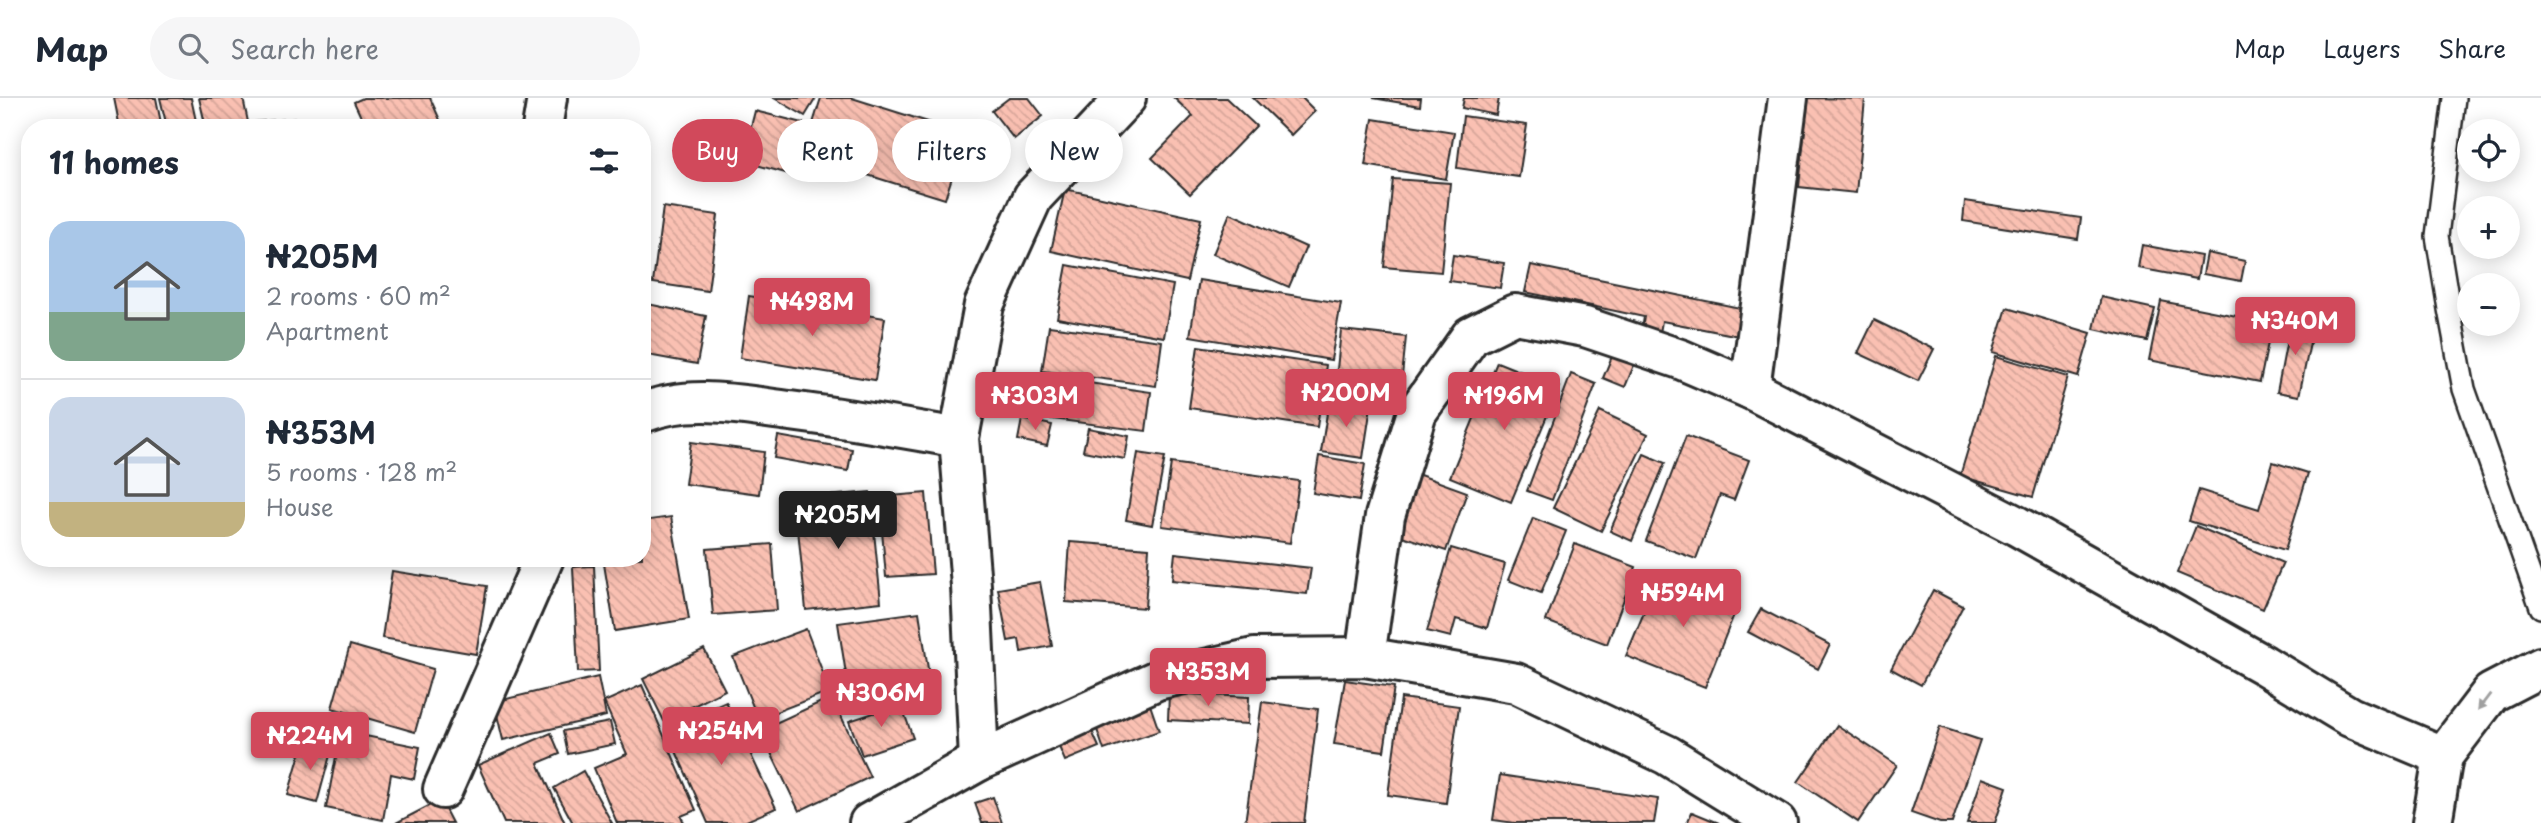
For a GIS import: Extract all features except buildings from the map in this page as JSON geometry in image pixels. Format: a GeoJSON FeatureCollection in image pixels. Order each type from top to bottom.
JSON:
{"type":"FeatureCollection","features":[{"type":"Feature","properties":{"kind":"main road"},"geometry":{"type":"LineString","coordinates":[[544,119],[547,98]]}},
{"type":"Feature","properties":{"kind":"main road"},"geometry":{"type":"LineString","coordinates":[[978,761],[971,586],[960,438],[984,304],[1033,197],[1126,98]]}},
{"type":"Feature","properties":{"kind":"main road"},"geometry":{"type":"LineString","coordinates":[[1750,389],[1788,98]]}},
{"type":"Feature","properties":{"kind":"main road"},"geometry":{"type":"LineString","coordinates":[[1365,657],[1385,516],[1417,412],[1471,336],[1515,314],[1586,327],[1680,359],[1750,389],[2017,526],[2264,665],[2350,717],[2443,756]]}},
{"type":"Feature","properties":{"kind":"main road"},"geometry":{"type":"LineString","coordinates":[[651,409],[708,400],[844,418],[960,438]]}},
{"type":"Feature","properties":{"kind":"main road"},"geometry":{"type":"LineString","coordinates":[[443,789],[540,567]]}},
{"type":"Feature","properties":{"kind":"main road"},"geometry":{"type":"LineString","coordinates":[[869,823],[978,761],[1157,680],[1254,658],[1365,657],[1516,683],[1667,755],[1777,823]]}},
{"type":"Feature","properties":{"kind":"main road"},"geometry":{"type":"LineString","coordinates":[[2432,823],[2443,756],[2491,692],[2541,667]]}},
{"type":"Feature","properties":{"kind":"lane"},"geometry":{"type":"LineString","coordinates":[[2454,98],[2437,236],[2449,309],[2464,389],[2541,607]]}}]}
